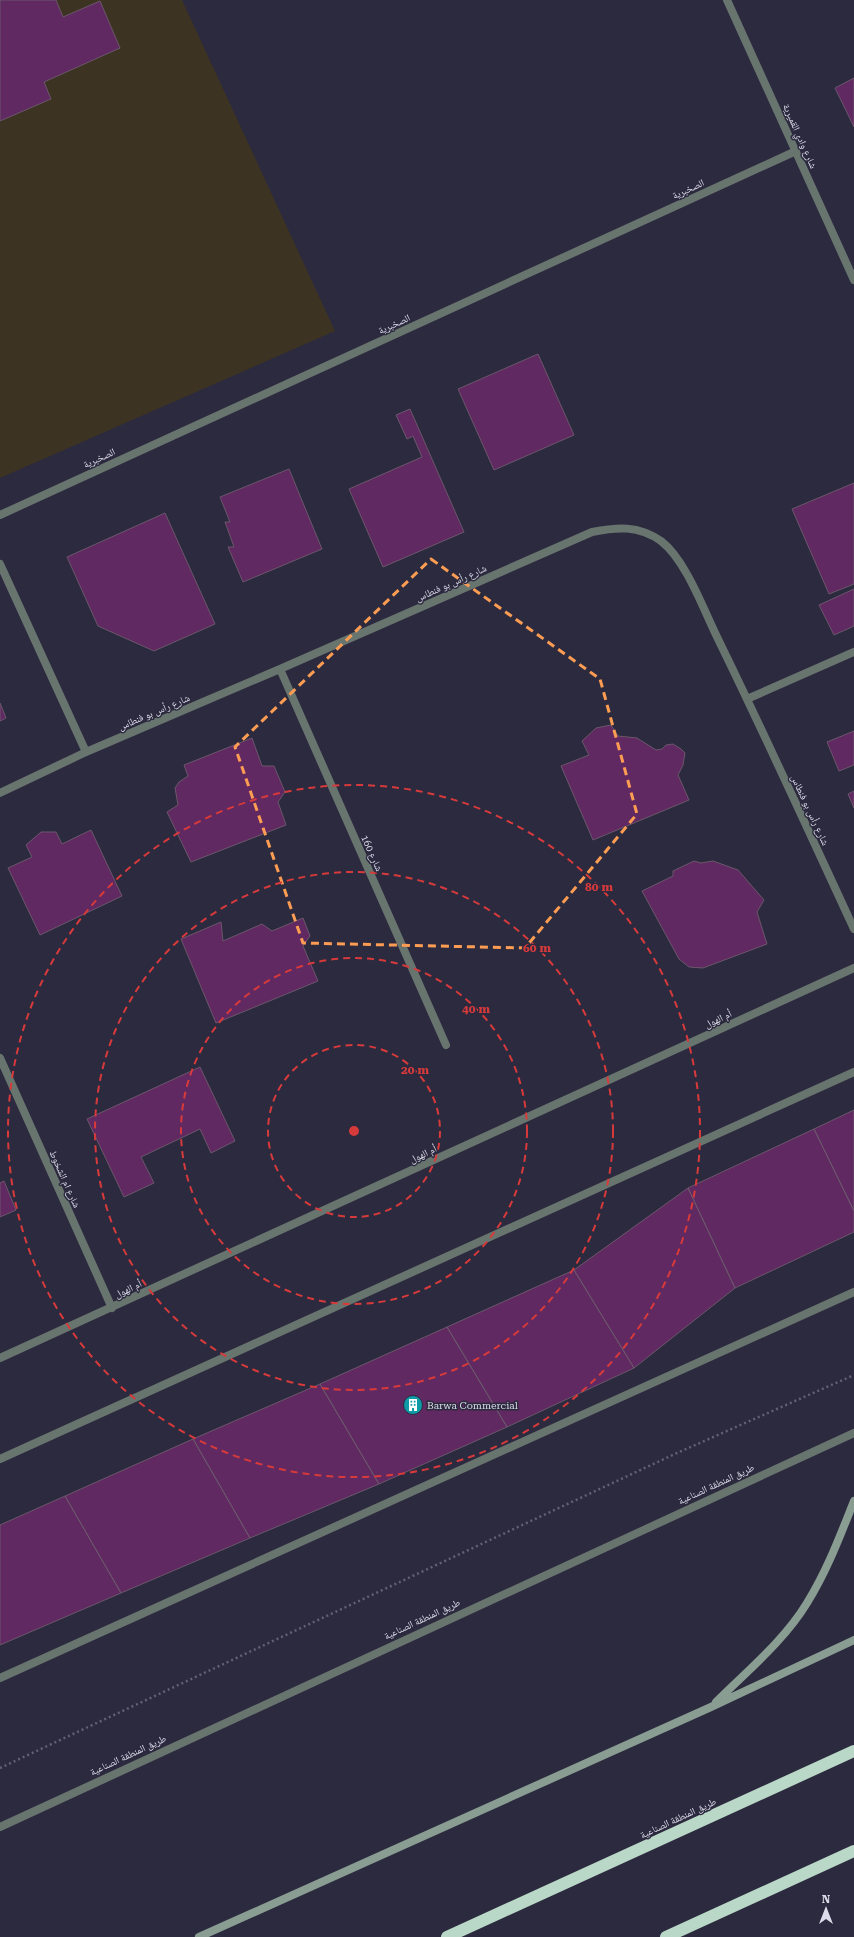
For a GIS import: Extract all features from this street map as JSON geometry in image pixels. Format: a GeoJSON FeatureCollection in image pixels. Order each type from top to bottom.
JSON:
{"type":"FeatureCollection","features":[{"type":"Feature","properties":{"kind":"highway","name":"طريق المنطقة الصناعية"},"geometry":{"type":"LineString","coordinates":[[447,1937],[854,1751]]}},
{"type":"Feature","properties":{"kind":"highway"},"geometry":{"type":"LineString","coordinates":[[666,1937],[854,1851]]}},
{"type":"Feature","properties":{"kind":"street","name":"شارع وادي القميرية"},"geometry":{"type":"LineString","coordinates":[[727,0],[854,280]]}},
{"type":"Feature","properties":{"kind":"street","name":"الصخبرية"},"geometry":{"type":"LineString","coordinates":[[0,515],[796,151]]}},
{"type":"Feature","properties":{"kind":"street","name":"شارع رأس بو فنطاس"},"geometry":{"type":"LineString","coordinates":[[0,793],[86,752],[280,669],[592,532],[614,528],[637,529],[661,541],[680,561],[747,699],[854,929]]}},
{"type":"Feature","properties":{"kind":"street"},"geometry":{"type":"LineString","coordinates":[[0,564],[86,752]]}},
{"type":"Feature","properties":{"kind":"street"},"geometry":{"type":"LineString","coordinates":[[747,699],[854,652]]}},
{"type":"Feature","properties":{"kind":"street","name":"شارع 160"},"geometry":{"type":"LineString","coordinates":[[280,669],[446,1045]]}},
{"type":"Feature","properties":{"kind":"street","name":"أم الهول"},"geometry":{"type":"LineString","coordinates":[[0,1358],[854,968]]}},
{"type":"Feature","properties":{"kind":"street","name":"شارع ام الشخوط"},"geometry":{"type":"LineString","coordinates":[[0,1058],[112,1308]]}},
{"type":"Feature","properties":{"kind":"street"},"geometry":{"type":"LineString","coordinates":[[0,1459],[854,1072]]}},
{"type":"Feature","properties":{"kind":"street"},"geometry":{"type":"LineString","coordinates":[[0,1678],[854,1292]]}},
{"type":"Feature","properties":{"kind":"street","name":"طريق المنطقة الصناعية"},"geometry":{"type":"LineString","coordinates":[[0,1827],[854,1433]]}},
{"type":"Feature","properties":{"kind":"street"},"geometry":{"type":"LineString","coordinates":[[711,1707],[778,1641],[807,1604],[829,1562],[854,1501]]}},
{"type":"Feature","properties":{"kind":"street"},"geometry":{"type":"LineString","coordinates":[[199,1937],[711,1707],[854,1640]]}},
{"type":"Feature","properties":{"kind":"path"},"geometry":{"type":"LineString","coordinates":[[0,1768],[670,1456],[854,1375]]}},
{"type":"Feature","properties":{"kind":"highlighted area"},"geometry":{"type":"Polygon","coordinates":[[[431,559],[600,679],[637,814],[525,948],[303,943],[235,747],[431,559]]]}},
{"type":"Feature","properties":{"kind":"shaded area"},"geometry":{"type":"Polygon","coordinates":[[[0,0],[182,0],[335,331],[0,478],[0,0]]]}},
{"type":"Feature","properties":{"kind":"building"},"geometry":{"type":"Polygon","coordinates":[[[0,0],[56,0],[63,17],[100,1],[120,48],[44,82],[51,99],[0,121],[0,0]]]}},
{"type":"Feature","properties":{"kind":"building"},"geometry":{"type":"Polygon","coordinates":[[[854,78],[854,127],[835,88],[854,78]]]}},
{"type":"Feature","properties":{"kind":"building"},"geometry":{"type":"Polygon","coordinates":[[[538,354],[574,435],[494,470],[458,389],[538,354]]]}},
{"type":"Feature","properties":{"kind":"building"},"geometry":{"type":"Polygon","coordinates":[[[410,409],[464,532],[383,567],[349,489],[422,457],[413,436],[407,439],[396,415],[410,409]]]}},
{"type":"Feature","properties":{"kind":"building"},"geometry":{"type":"Polygon","coordinates":[[[289,469],[322,549],[243,582],[228,547],[234,547],[225,522],[230,522],[220,497],[289,469]]]}},
{"type":"Feature","properties":{"kind":"building"},"geometry":{"type":"Polygon","coordinates":[[[854,483],[854,584],[829,594],[792,509],[854,483]]]}},
{"type":"Feature","properties":{"kind":"building"},"geometry":{"type":"Polygon","coordinates":[[[165,513],[215,624],[154,651],[98,626],[67,557],[165,513]]]}},
{"type":"Feature","properties":{"kind":"building"},"geometry":{"type":"Polygon","coordinates":[[[854,589],[854,626],[834,635],[819,605],[854,589]]]}},
{"type":"Feature","properties":{"kind":"building"},"geometry":{"type":"Polygon","coordinates":[[[0,703],[6,718],[0,721],[0,703]]]}},
{"type":"Feature","properties":{"kind":"building"},"geometry":{"type":"Polygon","coordinates":[[[611,725],[618,736],[637,738],[656,750],[662,749],[666,745],[673,744],[681,749],[685,753],[683,765],[678,775],[689,800],[593,840],[561,766],[589,755],[582,741],[596,728],[611,725]]]}},
{"type":"Feature","properties":{"kind":"building"},"geometry":{"type":"Polygon","coordinates":[[[854,731],[854,765],[839,771],[827,742],[854,731]]]}},
{"type":"Feature","properties":{"kind":"building"},"geometry":{"type":"Polygon","coordinates":[[[252,738],[262,766],[274,766],[285,792],[278,802],[286,825],[191,862],[167,812],[178,805],[175,788],[179,782],[188,776],[184,765],[252,738]]]}},
{"type":"Feature","properties":{"kind":"building"},"geometry":{"type":"Polygon","coordinates":[[[854,791],[854,808],[848,794],[854,791]]]}},
{"type":"Feature","properties":{"kind":"building"},"geometry":{"type":"Polygon","coordinates":[[[91,830],[122,896],[40,935],[8,868],[32,857],[26,845],[41,832],[56,832],[62,844],[91,830]]]}},
{"type":"Feature","properties":{"kind":"building"},"geometry":{"type":"Polygon","coordinates":[[[694,861],[701,863],[713,861],[738,870],[764,900],[757,912],[767,944],[703,968],[689,967],[679,959],[642,891],[673,876],[673,871],[694,861]]]}},
{"type":"Feature","properties":{"kind":"building"},"geometry":{"type":"Polygon","coordinates":[[[303,918],[310,936],[303,946],[318,981],[216,1023],[181,939],[221,922],[223,941],[262,924],[272,931],[303,918]]]}},
{"type":"Feature","properties":{"kind":"building"},"geometry":{"type":"Polygon","coordinates":[[[200,1067],[235,1141],[211,1153],[200,1129],[141,1157],[154,1183],[124,1197],[87,1119],[200,1067]]]}},
{"type":"Feature","properties":{"kind":"building"},"geometry":{"type":"Polygon","coordinates":[[[854,1110],[854,1211],[814,1129],[854,1110]]]}},
{"type":"Feature","properties":{"kind":"building"},"geometry":{"type":"Polygon","coordinates":[[[814,1129],[854,1211],[854,1232],[735,1288],[688,1188],[814,1129]]]}},
{"type":"Feature","properties":{"kind":"building"},"geometry":{"type":"Polygon","coordinates":[[[4,1181],[16,1210],[0,1217],[0,1183],[4,1181]]]}},
{"type":"Feature","properties":{"kind":"building"},"geometry":{"type":"Polygon","coordinates":[[[688,1188],[735,1288],[634,1368],[574,1270],[688,1188]]]}},
{"type":"Feature","properties":{"kind":"building","name":"Barwa Commercial"},"geometry":{"type":"Polygon","coordinates":[[[574,1270],[634,1368],[507,1427],[447,1327],[574,1270]]]}},
{"type":"Feature","properties":{"kind":"building","name":"Barwa Commercial"},"geometry":{"type":"Polygon","coordinates":[[[447,1327],[507,1427],[379,1484],[320,1384],[447,1327]]]}},
{"type":"Feature","properties":{"kind":"building"},"geometry":{"type":"Polygon","coordinates":[[[320,1384],[379,1484],[250,1538],[193,1439],[320,1384]]]}},
{"type":"Feature","properties":{"kind":"building"},"geometry":{"type":"Polygon","coordinates":[[[193,1439],[250,1538],[121,1593],[65,1496],[193,1439]]]}},
{"type":"Feature","properties":{"kind":"building"},"geometry":{"type":"Polygon","coordinates":[[[65,1496],[121,1593],[0,1645],[0,1525],[65,1496]]]}},
{"type":"Feature","properties":{"kind":"place","name":"Barwa Commercial"},"geometry":{"type":"Point","coordinates":[413,1405]}}]}
